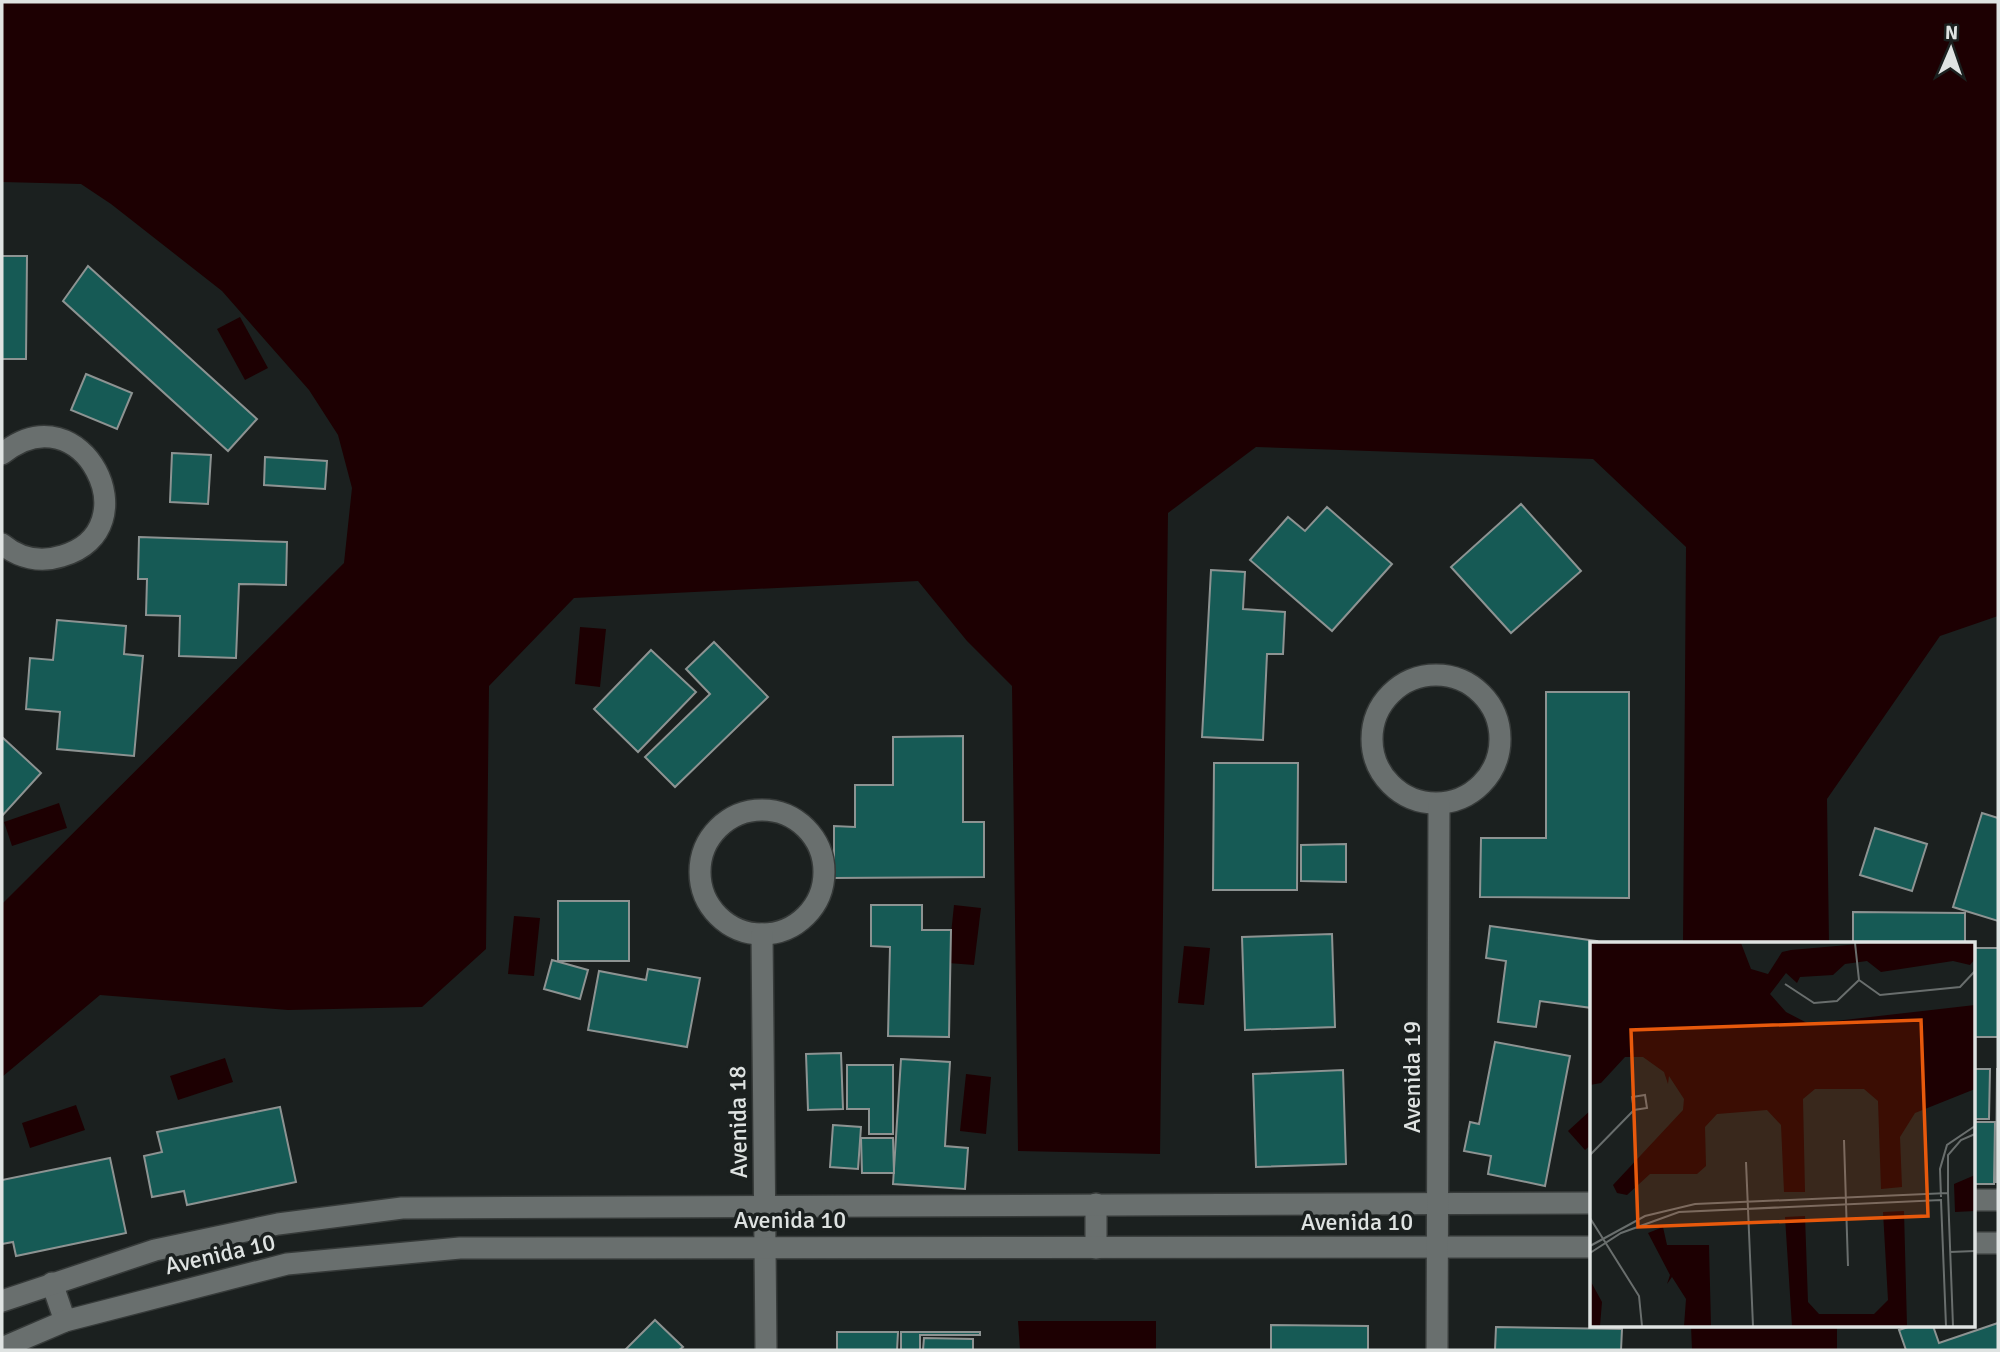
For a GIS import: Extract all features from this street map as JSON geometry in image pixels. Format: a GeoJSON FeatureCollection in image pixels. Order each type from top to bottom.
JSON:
{"type":"FeatureCollection","features":[{"type":"Feature","properties":{"kind":"street"},"geometry":{"type":"LineString","coordinates":[[2,454],[15,444],[38,437],[62,440],[83,452],[99,470],[105,493],[103,517],[91,538],[72,553],[49,560],[24,558],[2,545]]}},
{"type":"Feature","properties":{"kind":"street"},"geometry":{"type":"LineString","coordinates":[[1433,675],[1458,678],[1480,692],[1495,712],[1501,736],[1497,762],[1484,783],[1464,798],[1439,804],[1414,800],[1392,787],[1377,767],[1371,743],[1374,717],[1387,695],[1408,680],[1433,675]]}},
{"type":"Feature","properties":{"kind":"street","name":"Avenida 19"},"geometry":{"type":"LineString","coordinates":[[1437,1350],[1439,804]]}},
{"type":"Feature","properties":{"kind":"street"},"geometry":{"type":"LineString","coordinates":[[762,810],[787,815],[807,828],[820,849],[825,873],[820,896],[806,916],[786,930],[762,934],[737,930],[717,916],[704,896],[699,872],[704,848],[718,828],[738,814],[762,810]]}},
{"type":"Feature","properties":{"kind":"street","name":"Avenida 18"},"geometry":{"type":"LineString","coordinates":[[762,934],[766,1350]]}},
{"type":"Feature","properties":{"kind":"street"},"geometry":{"type":"LineString","coordinates":[[1976,1200],[1998,1199]]}},
{"type":"Feature","properties":{"kind":"street","name":"Avenida 10"},"geometry":{"type":"LineString","coordinates":[[2,1301],[155,1250],[278,1224],[402,1208],[1590,1203]]}},
{"type":"Feature","properties":{"kind":"street"},"geometry":{"type":"LineString","coordinates":[[1096,1204],[1096,1248]]}},
{"type":"Feature","properties":{"kind":"street"},"geometry":{"type":"LineString","coordinates":[[1976,1243],[1998,1243]]}},
{"type":"Feature","properties":{"kind":"street","name":"Avenida 10"},"geometry":{"type":"LineString","coordinates":[[2,1348],[65,1321],[287,1264],[460,1248],[766,1245],[1096,1248],[1590,1247]]}},
{"type":"Feature","properties":{"kind":"street"},"geometry":{"type":"LineString","coordinates":[[52,1283],[65,1321]]}},
{"type":"Feature","properties":{"kind":"shaded area"},"geometry":{"type":"Polygon","coordinates":[[[2,2],[1998,2],[1998,616],[1940,636],[1827,799],[1829,942],[1683,942],[1686,547],[1593,459],[1256,447],[1168,513],[1160,1154],[1018,1151],[1012,686],[967,641],[918,581],[574,598],[489,686],[486,949],[422,1007],[288,1010],[100,995],[2,1077],[2,904],[344,563],[352,488],[338,435],[309,390],[222,291],[111,204],[81,184],[2,182],[2,2]]]}},
{"type":"Feature","properties":{"kind":"shaded area"},"geometry":{"type":"Polygon","coordinates":[[[240,317],[268,368],[245,380],[217,329],[240,317]]]}},
{"type":"Feature","properties":{"kind":"shaded area"},"geometry":{"type":"Polygon","coordinates":[[[580,627],[606,629],[600,687],[575,684],[580,627]]]}},
{"type":"Feature","properties":{"kind":"shaded area"},"geometry":{"type":"Polygon","coordinates":[[[59,803],[67,828],[12,846],[4,822],[59,803]]]}},
{"type":"Feature","properties":{"kind":"shaded area"},"geometry":{"type":"Polygon","coordinates":[[[954,905],[981,908],[974,965],[948,963],[954,905]]]}},
{"type":"Feature","properties":{"kind":"shaded area"},"geometry":{"type":"Polygon","coordinates":[[[514,916],[540,918],[534,976],[508,974],[514,916]]]}},
{"type":"Feature","properties":{"kind":"shaded area"},"geometry":{"type":"Polygon","coordinates":[[[1184,946],[1210,948],[1204,1005],[1178,1003],[1184,946]]]}},
{"type":"Feature","properties":{"kind":"shaded area"},"geometry":{"type":"Polygon","coordinates":[[[225,1058],[233,1082],[178,1100],[170,1076],[225,1058]]]}},
{"type":"Feature","properties":{"kind":"shaded area"},"geometry":{"type":"Polygon","coordinates":[[[966,1074],[991,1077],[986,1134],[960,1131],[966,1074]]]}},
{"type":"Feature","properties":{"kind":"shaded area"},"geometry":{"type":"Polygon","coordinates":[[[76,1105],[85,1130],[30,1148],[22,1123],[76,1105]]]}},
{"type":"Feature","properties":{"kind":"shaded area"},"geometry":{"type":"Polygon","coordinates":[[[1590,1111],[1590,1146],[1585,1150],[1568,1131],[1590,1111]]]}},
{"type":"Feature","properties":{"kind":"shaded area"},"geometry":{"type":"Polygon","coordinates":[[[1018,1321],[1156,1321],[1156,1350],[1020,1350],[1018,1321]]]}},
{"type":"Feature","properties":{"kind":"shaded area"},"geometry":{"type":"Polygon","coordinates":[[[1691,1328],[1837,1328],[1837,1350],[1692,1350],[1691,1328]]]}},
{"type":"Feature","properties":{"kind":"building"},"geometry":{"type":"Polygon","coordinates":[[[2,256],[27,256],[26,359],[2,359],[2,256]]]}},
{"type":"Feature","properties":{"kind":"building"},"geometry":{"type":"Polygon","coordinates":[[[88,266],[257,419],[228,451],[63,301],[88,266]]]}},
{"type":"Feature","properties":{"kind":"building"},"geometry":{"type":"Polygon","coordinates":[[[86,374],[132,393],[117,429],[71,410],[86,374]]]}},
{"type":"Feature","properties":{"kind":"building"},"geometry":{"type":"Polygon","coordinates":[[[172,453],[211,455],[208,504],[170,502],[172,453]]]}},
{"type":"Feature","properties":{"kind":"building"},"geometry":{"type":"Polygon","coordinates":[[[265,457],[327,461],[325,489],[264,485],[265,457]]]}},
{"type":"Feature","properties":{"kind":"building"},"geometry":{"type":"Polygon","coordinates":[[[1521,504],[1581,571],[1511,633],[1451,567],[1521,504]]]}},
{"type":"Feature","properties":{"kind":"building"},"geometry":{"type":"Polygon","coordinates":[[[1327,507],[1392,564],[1332,631],[1250,560],[1288,517],[1305,531],[1327,507]]]}},
{"type":"Feature","properties":{"kind":"building"},"geometry":{"type":"Polygon","coordinates":[[[139,537],[287,542],[286,585],[239,584],[236,658],[179,656],[180,616],[146,615],[147,579],[138,579],[139,537]]]}},
{"type":"Feature","properties":{"kind":"building"},"geometry":{"type":"Polygon","coordinates":[[[1211,570],[1245,572],[1243,609],[1285,612],[1283,654],[1267,654],[1263,740],[1202,737],[1211,570]]]}},
{"type":"Feature","properties":{"kind":"building"},"geometry":{"type":"Polygon","coordinates":[[[57,620],[126,626],[124,654],[143,656],[134,756],[57,749],[60,712],[26,709],[30,658],[53,660],[57,620]]]}},
{"type":"Feature","properties":{"kind":"building"},"geometry":{"type":"Polygon","coordinates":[[[714,642],[768,697],[675,787],[645,757],[710,694],[686,669],[714,642]]]}},
{"type":"Feature","properties":{"kind":"building"},"geometry":{"type":"Polygon","coordinates":[[[651,650],[696,692],[638,752],[594,709],[651,650]]]}},
{"type":"Feature","properties":{"kind":"building"},"geometry":{"type":"Polygon","coordinates":[[[1546,692],[1629,692],[1629,898],[1480,897],[1481,838],[1546,838],[1546,692]]]}},
{"type":"Feature","properties":{"kind":"building"},"geometry":{"type":"Polygon","coordinates":[[[963,736],[963,822],[984,822],[984,877],[834,878],[834,826],[855,827],[855,785],[893,785],[893,737],[963,736]]]}},
{"type":"Feature","properties":{"kind":"building"},"geometry":{"type":"Polygon","coordinates":[[[2,737],[41,773],[2,816],[2,737]]]}},
{"type":"Feature","properties":{"kind":"building"},"geometry":{"type":"Polygon","coordinates":[[[1214,763],[1298,763],[1297,890],[1213,890],[1214,763]]]}},
{"type":"Feature","properties":{"kind":"building"},"geometry":{"type":"Polygon","coordinates":[[[1982,813],[1998,818],[1998,921],[1953,907],[1982,813]]]}},
{"type":"Feature","properties":{"kind":"building"},"geometry":{"type":"Polygon","coordinates":[[[1875,828],[1927,844],[1912,891],[1860,875],[1875,828]]]}},
{"type":"Feature","properties":{"kind":"building"},"geometry":{"type":"Polygon","coordinates":[[[1346,844],[1346,882],[1301,881],[1301,845],[1346,844]]]}},
{"type":"Feature","properties":{"kind":"building"},"geometry":{"type":"Polygon","coordinates":[[[558,901],[629,901],[629,961],[558,961],[558,901]]]}},
{"type":"Feature","properties":{"kind":"building"},"geometry":{"type":"Polygon","coordinates":[[[871,905],[922,905],[922,930],[951,930],[949,1037],[888,1036],[890,947],[871,946],[871,905]]]}},
{"type":"Feature","properties":{"kind":"building"},"geometry":{"type":"Polygon","coordinates":[[[1853,912],[1965,913],[1965,942],[1853,942],[1853,912]]]}},
{"type":"Feature","properties":{"kind":"building"},"geometry":{"type":"Polygon","coordinates":[[[1490,926],[1596,941],[1590,942],[1590,1008],[1540,1001],[1536,1027],[1498,1022],[1506,961],[1486,958],[1490,926]]]}},
{"type":"Feature","properties":{"kind":"building"},"geometry":{"type":"Polygon","coordinates":[[[1332,934],[1335,1027],[1245,1030],[1242,937],[1332,934]]]}},
{"type":"Feature","properties":{"kind":"building"},"geometry":{"type":"Polygon","coordinates":[[[1976,948],[1998,948],[1998,1037],[1976,1037],[1976,948]]]}},
{"type":"Feature","properties":{"kind":"building"},"geometry":{"type":"Polygon","coordinates":[[[552,960],[588,970],[580,999],[544,989],[552,960]]]}},
{"type":"Feature","properties":{"kind":"building"},"geometry":{"type":"Polygon","coordinates":[[[648,969],[700,978],[687,1047],[588,1030],[599,971],[646,980],[648,969]]]}},
{"type":"Feature","properties":{"kind":"building"},"geometry":{"type":"Polygon","coordinates":[[[1495,1042],[1570,1056],[1545,1186],[1488,1174],[1491,1156],[1464,1151],[1470,1122],[1479,1124],[1495,1042]]]}},
{"type":"Feature","properties":{"kind":"building"},"geometry":{"type":"Polygon","coordinates":[[[841,1053],[843,1109],[808,1110],[806,1054],[841,1053]]]}},
{"type":"Feature","properties":{"kind":"building"},"geometry":{"type":"Polygon","coordinates":[[[901,1059],[950,1062],[945,1146],[968,1148],[965,1189],[893,1184],[901,1059]]]}},
{"type":"Feature","properties":{"kind":"building"},"geometry":{"type":"Polygon","coordinates":[[[847,1065],[893,1065],[893,1134],[869,1134],[869,1109],[847,1109],[847,1065]]]}},
{"type":"Feature","properties":{"kind":"building"},"geometry":{"type":"Polygon","coordinates":[[[1976,1069],[1990,1069],[1989,1119],[1976,1119],[1976,1069]]]}},
{"type":"Feature","properties":{"kind":"building"},"geometry":{"type":"Polygon","coordinates":[[[1997,1069],[1998,1182],[1996,1182],[1997,1069]]]}},
{"type":"Feature","properties":{"kind":"building"},"geometry":{"type":"Polygon","coordinates":[[[1343,1070],[1346,1164],[1256,1167],[1253,1074],[1343,1070]]]}},
{"type":"Feature","properties":{"kind":"building"},"geometry":{"type":"Polygon","coordinates":[[[280,1107],[296,1182],[187,1205],[184,1191],[152,1197],[144,1156],[162,1152],[157,1132],[280,1107]]]}},
{"type":"Feature","properties":{"kind":"building"},"geometry":{"type":"Polygon","coordinates":[[[1976,1122],[1995,1122],[1994,1184],[1976,1184],[1976,1122]]]}},
{"type":"Feature","properties":{"kind":"building"},"geometry":{"type":"Polygon","coordinates":[[[833,1125],[861,1127],[858,1169],[830,1167],[833,1125]]]}},
{"type":"Feature","properties":{"kind":"building"},"geometry":{"type":"Polygon","coordinates":[[[861,1138],[893,1138],[894,1173],[862,1173],[861,1138]]]}},
{"type":"Feature","properties":{"kind":"building"},"geometry":{"type":"Polygon","coordinates":[[[110,1158],[126,1233],[16,1256],[13,1242],[2,1244],[2,1180],[110,1158]]]}},
{"type":"Feature","properties":{"kind":"building"},"geometry":{"type":"Polygon","coordinates":[[[655,1320],[683,1347],[679,1350],[625,1350],[655,1320]]]}},
{"type":"Feature","properties":{"kind":"building"},"geometry":{"type":"Polygon","coordinates":[[[1998,1323],[1998,1350],[1906,1350],[1899,1330],[1934,1328],[1939,1343],[1998,1323]]]}},
{"type":"Feature","properties":{"kind":"building"},"geometry":{"type":"Polygon","coordinates":[[[1271,1325],[1368,1326],[1368,1350],[1271,1350],[1271,1325]]]}},
{"type":"Feature","properties":{"kind":"building"},"geometry":{"type":"Polygon","coordinates":[[[1496,1327],[1622,1329],[1621,1350],[1495,1350],[1496,1327]]]}},
{"type":"Feature","properties":{"kind":"building"},"geometry":{"type":"Polygon","coordinates":[[[837,1332],[898,1332],[897,1350],[837,1350],[837,1332]]]}},
{"type":"Feature","properties":{"kind":"building"},"geometry":{"type":"Polygon","coordinates":[[[901,1332],[980,1332],[980,1335],[920,1335],[920,1350],[901,1350],[901,1332]]]}},
{"type":"Feature","properties":{"kind":"building"},"geometry":{"type":"Polygon","coordinates":[[[924,1338],[973,1339],[973,1350],[923,1350],[924,1338]]]}}]}
